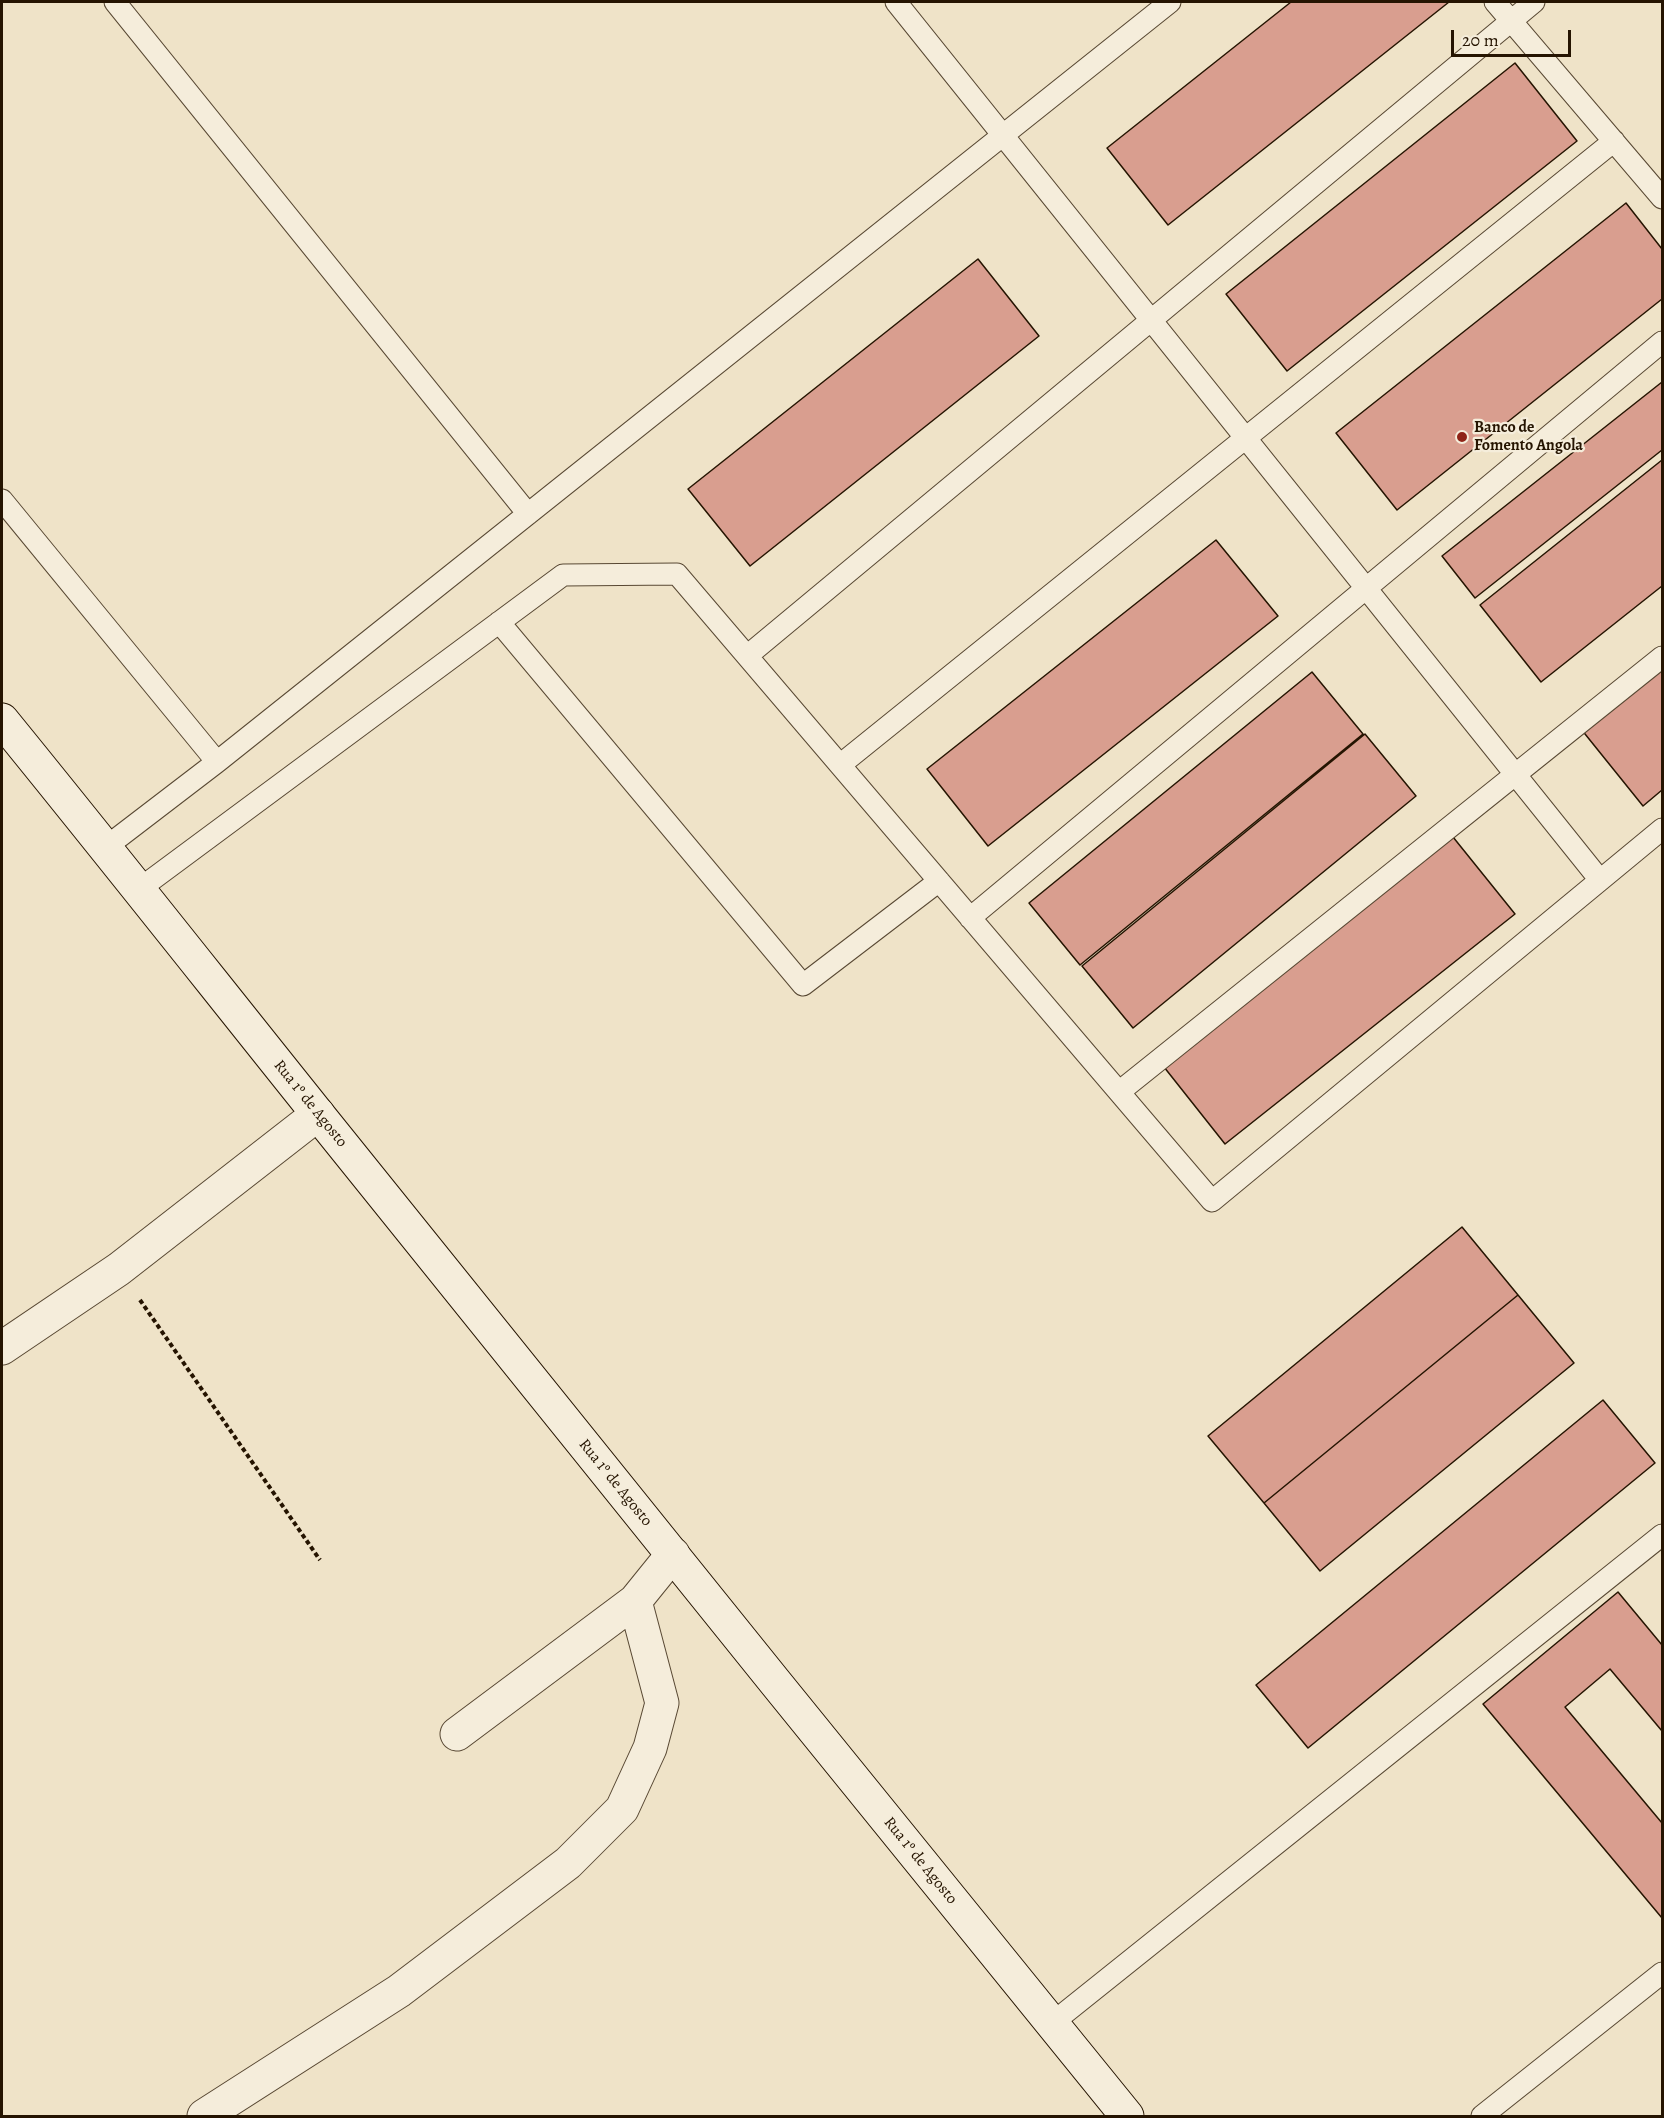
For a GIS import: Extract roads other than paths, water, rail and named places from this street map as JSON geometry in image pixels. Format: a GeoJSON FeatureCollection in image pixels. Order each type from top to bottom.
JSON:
{"type":"FeatureCollection","features":[{"type":"Feature","properties":{"kind":"main road","name":"Rua 1º de Agosto"},"geometry":{"type":"LineString","coordinates":[[2,720],[1121,2114]]}},
{"type":"Feature","properties":{"kind":"main road"},"geometry":{"type":"LineString","coordinates":[[2,1348],[119,1269],[318,1114]]}},
{"type":"Feature","properties":{"kind":"main road"},"geometry":{"type":"LineString","coordinates":[[457,1734],[635,1601],[673,1554]]}},
{"type":"Feature","properties":{"kind":"main road"},"geometry":{"type":"LineString","coordinates":[[204,2116],[399,1991],[568,1863],[622,1809],[650,1748],[662,1703],[635,1601]]}},
{"type":"Feature","properties":{"kind":"lane"},"geometry":{"type":"LineString","coordinates":[[115,2],[528,514]]}},
{"type":"Feature","properties":{"kind":"lane"},"geometry":{"type":"LineString","coordinates":[[896,2],[1600,880]]}},
{"type":"Feature","properties":{"kind":"lane"},"geometry":{"type":"LineString","coordinates":[[106,847],[217,762],[1170,2]]}},
{"type":"Feature","properties":{"kind":"lane"},"geometry":{"type":"LineString","coordinates":[[1495,2],[1662,198]]}},
{"type":"Feature","properties":{"kind":"lane"},"geometry":{"type":"LineString","coordinates":[[747,656],[1534,2]]}},
{"type":"Feature","properties":{"kind":"lane"},"geometry":{"type":"LineString","coordinates":[[840,765],[1614,141]]}},
{"type":"Feature","properties":{"kind":"lane"},"geometry":{"type":"LineString","coordinates":[[970,918],[1662,342]]}},
{"type":"Feature","properties":{"kind":"lane"},"geometry":{"type":"LineString","coordinates":[[2,500],[217,762]]}},
{"type":"Feature","properties":{"kind":"lane"},"geometry":{"type":"LineString","coordinates":[[138,890],[563,575],[677,574],[1212,1201],[1662,829]]}},
{"type":"Feature","properties":{"kind":"lane"},"geometry":{"type":"LineString","coordinates":[[499,622],[803,985],[939,881]]}},
{"type":"Feature","properties":{"kind":"lane"},"geometry":{"type":"LineString","coordinates":[[1119,1092],[1662,657]]}},
{"type":"Feature","properties":{"kind":"lane"},"geometry":{"type":"LineString","coordinates":[[1051,2024],[1662,1535]]}},
{"type":"Feature","properties":{"kind":"lane"},"geometry":{"type":"LineString","coordinates":[[1482,2116],[1662,1973]]}},
{"type":"Feature","properties":{"kind":"place","name":"Banco de Fomento Angola"},"geometry":{"type":"Point","coordinates":[1462,437]}}]}
